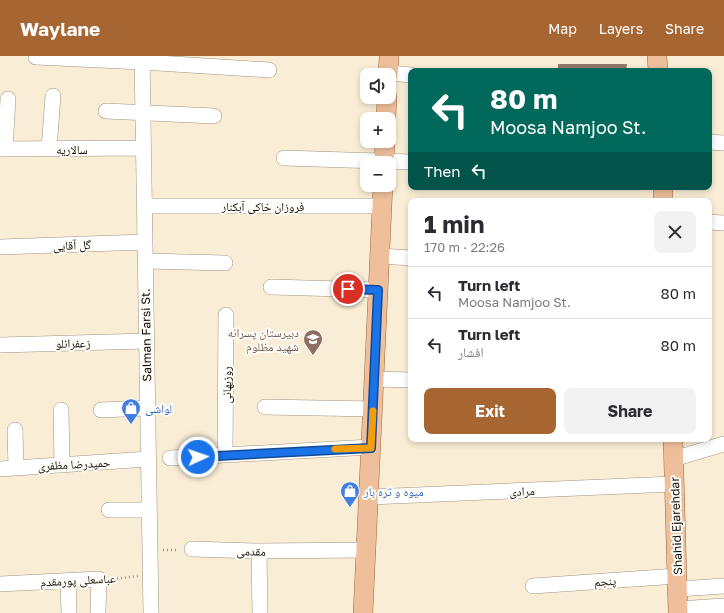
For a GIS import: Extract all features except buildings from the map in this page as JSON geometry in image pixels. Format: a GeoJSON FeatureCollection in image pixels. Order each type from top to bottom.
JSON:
{"type":"FeatureCollection","features":[{"type":"Feature","properties":{"kind":"main road"},"geometry":{"type":"LineString","coordinates":[[657,56],[658,68]]}},
{"type":"Feature","properties":{"kind":"main road"},"geometry":{"type":"LineString","coordinates":[[363,613],[370,497],[383,192]]}},
{"type":"Feature","properties":{"kind":"main road","name":"Shahid Ejarehdar"},"geometry":{"type":"LineString","coordinates":[[673,442],[678,611]]}},
{"type":"Feature","properties":{"kind":"street"},"geometry":{"type":"LineString","coordinates":[[36,57],[142,59],[269,70]]}},
{"type":"Feature","properties":{"kind":"street","name":"Salman Farsi St."},"geometry":{"type":"LineString","coordinates":[[142,59],[151,613]]}},
{"type":"Feature","properties":{"kind":"street"},"geometry":{"type":"LineString","coordinates":[[396,70],[408,74]]}},
{"type":"Feature","properties":{"kind":"street"},"geometry":{"type":"LineString","coordinates":[[49,149],[53,96]]}},
{"type":"Feature","properties":{"kind":"street"},"geometry":{"type":"LineString","coordinates":[[2,149],[8,99]]}},
{"type":"Feature","properties":{"kind":"street"},"geometry":{"type":"LineString","coordinates":[[106,111],[214,116]]}},
{"type":"Feature","properties":{"kind":"street","name":"سالاریه"},"geometry":{"type":"LineString","coordinates":[[2,149],[143,148]]}},
{"type":"Feature","properties":{"kind":"street"},"geometry":{"type":"LineString","coordinates":[[284,158],[360,160]]}},
{"type":"Feature","properties":{"kind":"street"},"geometry":{"type":"LineString","coordinates":[[396,161],[408,162]]}},
{"type":"Feature","properties":{"kind":"street","name":"فروزان خاکی آبکنار"},"geometry":{"type":"LineString","coordinates":[[144,206],[382,206]]}},
{"type":"Feature","properties":{"kind":"street"},"geometry":{"type":"LineString","coordinates":[[712,222],[724,223]]}},
{"type":"Feature","properties":{"kind":"street","name":"گل آقایی"},"geometry":{"type":"LineString","coordinates":[[0,247],[145,242]]}},
{"type":"Feature","properties":{"kind":"street"},"geometry":{"type":"LineString","coordinates":[[380,256],[408,258]]}},
{"type":"Feature","properties":{"kind":"street"},"geometry":{"type":"LineString","coordinates":[[145,261],[224,263]]}},
{"type":"Feature","properties":{"kind":"street"},"geometry":{"type":"LineString","coordinates":[[271,287],[378,290]]}},
{"type":"Feature","properties":{"kind":"street","name":"روزبهانی"},"geometry":{"type":"LineString","coordinates":[[226,315],[226,455]]}},
{"type":"Feature","properties":{"kind":"street","name":"زعفرانلو"},"geometry":{"type":"LineString","coordinates":[[0,344],[147,341]]}},
{"type":"Feature","properties":{"kind":"street"},"geometry":{"type":"LineString","coordinates":[[374,379],[408,380]]}},
{"type":"Feature","properties":{"kind":"street"},"geometry":{"type":"LineString","coordinates":[[265,407],[373,409]]}},
{"type":"Feature","properties":{"kind":"street"},"geometry":{"type":"LineString","coordinates":[[101,410],[148,408]]}},
{"type":"Feature","properties":{"kind":"street"},"geometry":{"type":"LineString","coordinates":[[61,410],[62,465]]}},
{"type":"Feature","properties":{"kind":"street"},"geometry":{"type":"LineString","coordinates":[[15,430],[16,467]]}},
{"type":"Feature","properties":{"kind":"street"},"geometry":{"type":"LineString","coordinates":[[673,459],[724,444]]}},
{"type":"Feature","properties":{"kind":"street"},"geometry":{"type":"LineString","coordinates":[[170,458],[371,448]]}},
{"type":"Feature","properties":{"kind":"street","name":"حمیدرضا مظفری"},"geometry":{"type":"LineString","coordinates":[[0,469],[148,459]]}},
{"type":"Feature","properties":{"kind":"street","name":"مرادی"},"geometry":{"type":"LineString","coordinates":[[370,497],[674,484]]}},
{"type":"Feature","properties":{"kind":"street"},"geometry":{"type":"LineString","coordinates":[[110,510],[150,510]]}},
{"type":"Feature","properties":{"kind":"street","name":"مقدمی"},"geometry":{"type":"LineString","coordinates":[[192,550],[366,550]]}},
{"type":"Feature","properties":{"kind":"street"},"geometry":{"type":"LineString","coordinates":[[259,551],[260,613]]}},
{"type":"Feature","properties":{"kind":"street"},"geometry":{"type":"LineString","coordinates":[[98,611],[99,579]]}},
{"type":"Feature","properties":{"kind":"street","name":"عباسعلی پورمقدم"},"geometry":{"type":"LineString","coordinates":[[0,584],[99,579]]}},
{"type":"Feature","properties":{"kind":"street"},"geometry":{"type":"LineString","coordinates":[[68,581],[69,613]]}},
{"type":"Feature","properties":{"kind":"street","name":"پنجم"},"geometry":{"type":"LineString","coordinates":[[533,586],[678,583],[724,586]]}},
{"type":"Feature","properties":{"kind":"street"},"geometry":{"type":"LineString","coordinates":[[678,611],[724,606]]}},
{"type":"Feature","properties":{"kind":"path"},"geometry":{"type":"LineString","coordinates":[[161,550],[192,550]]}},
{"type":"Feature","properties":{"kind":"path","name":"عباسعلی پورمقدم"},"geometry":{"type":"LineString","coordinates":[[99,579],[148,575],[150,567]]}},
{"type":"Feature","properties":{"kind":"slow traffic"},"geometry":{"type":"LineString","coordinates":[[335,449],[371,448],[373,411]]}},
{"type":"Feature","properties":{"kind":"place","name":"دبیرستان پسرانه شهید مظلوم"},"geometry":{"type":"Point","coordinates":[313,356]}},
{"type":"Feature","properties":{"kind":"place","name":"لواشی"},"geometry":{"type":"Point","coordinates":[131,425]}},
{"type":"Feature","properties":{"kind":"place","name":"میوه و تره بار"},"geometry":{"type":"Point","coordinates":[350,508]}},
{"type":"Feature","properties":{"kind":"route"},"geometry":{"type":"LineString","coordinates":[[198,457],[371,448],[378,290],[348,289]]}}]}
